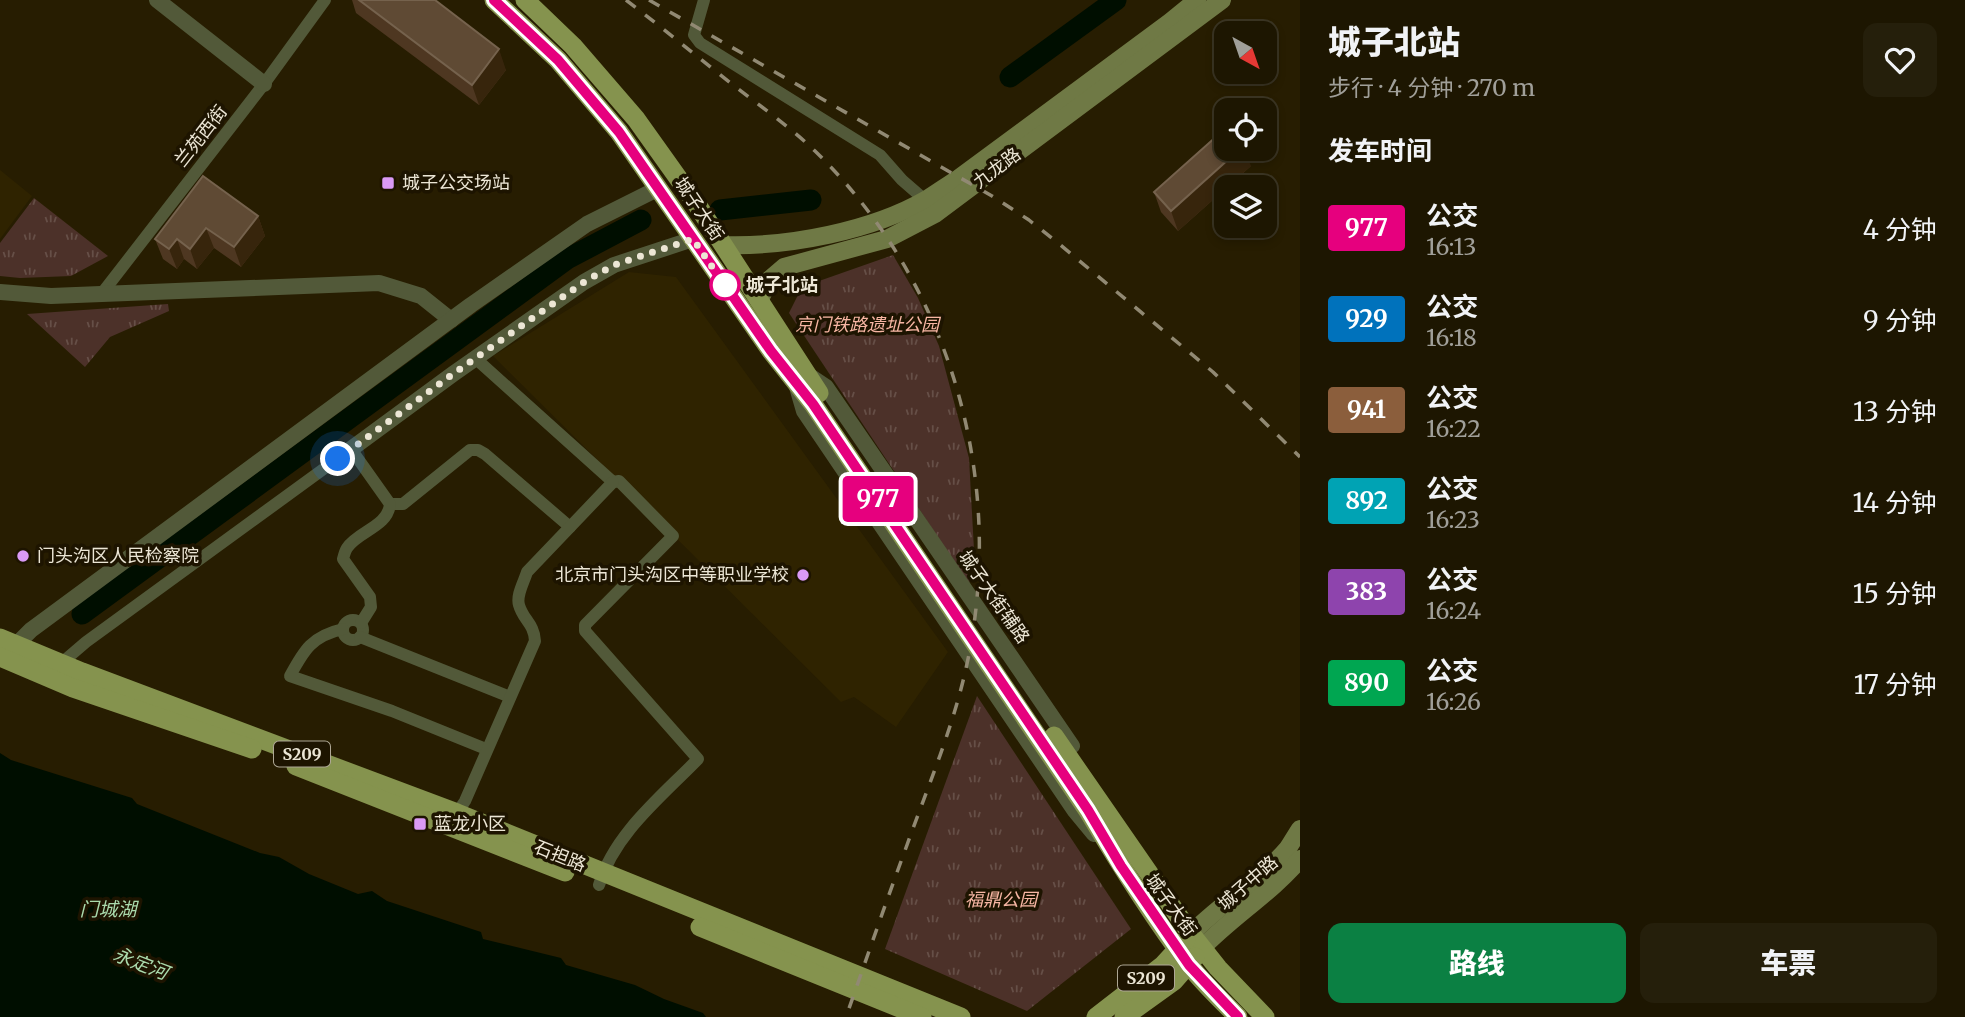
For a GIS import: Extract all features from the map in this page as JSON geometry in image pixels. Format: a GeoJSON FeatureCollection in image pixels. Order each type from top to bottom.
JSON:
{"type":"FeatureCollection","features":[{"type":"Feature","properties":{"kind":"main road","name":"城子大街"},"geometry":{"type":"LineString","coordinates":[[494,0],[558,60],[619,132],[771,351],[801,378]]}},
{"type":"Feature","properties":{"kind":"main road","name":"城子大街"},"geometry":{"type":"LineString","coordinates":[[526,0],[573,46],[636,119],[724,245],[759,301],[801,378],[1128,860],[1238,1017]]}},
{"type":"Feature","properties":{"kind":"main road","name":"九龙路"},"geometry":{"type":"LineString","coordinates":[[724,245],[768,245],[827,234],[875,222],[925,200],[981,162],[1197,0]]}},
{"type":"Feature","properties":{"kind":"main road","name":"九龙路"},"geometry":{"type":"LineString","coordinates":[[759,301],[770,279],[785,267],[887,239],[935,214],[1222,0]]}},
{"type":"Feature","properties":{"kind":"main road","name":"石担路"},"geometry":{"type":"LineString","coordinates":[[5,649],[53,670],[457,813],[601,879],[922,1017]]}},
{"type":"Feature","properties":{"kind":"main road","name":"石担路"},"geometry":{"type":"LineString","coordinates":[[53,670],[73,688],[274,757],[961,1017]]}},
{"type":"Feature","properties":{"kind":"main road","name":"城子中路"},"geometry":{"type":"LineString","coordinates":[[1190,949],[1205,920],[1250,884],[1288,848],[1300,829]]}},
{"type":"Feature","properties":{"kind":"main road","name":"城子中路"},"geometry":{"type":"LineString","coordinates":[[1190,949],[1216,934],[1284,878],[1300,859]]}},
{"type":"Feature","properties":{"kind":"main road","name":"城子大街"},"geometry":{"type":"LineString","coordinates":[[1190,949],[1217,968],[1265,1017]]}},
{"type":"Feature","properties":{"kind":"main road","name":"S209"},"geometry":{"type":"LineString","coordinates":[[1096,1017],[1163,965],[1190,949]]}},
{"type":"Feature","properties":{"kind":"main road","name":"S209"},"geometry":{"type":"LineString","coordinates":[[1124,1017],[1174,981],[1190,949]]}},
{"type":"Feature","properties":{"kind":"street"},"geometry":{"type":"LineString","coordinates":[[158,0],[264,84]]}},
{"type":"Feature","properties":{"kind":"street","name":"兰苑西街"},"geometry":{"type":"LineString","coordinates":[[103,292],[326,0]]}},
{"type":"Feature","properties":{"kind":"street"},"geometry":{"type":"LineString","coordinates":[[704,0],[694,35],[700,43],[880,155],[902,180],[925,200]]}},
{"type":"Feature","properties":{"kind":"street"},"geometry":{"type":"LineString","coordinates":[[5,649],[587,224],[659,188]]}},
{"type":"Feature","properties":{"kind":"street"},"geometry":{"type":"LineString","coordinates":[[53,670],[86,642],[475,358],[584,282],[614,265],[693,239]]}},
{"type":"Feature","properties":{"kind":"street"},"geometry":{"type":"LineString","coordinates":[[0,292],[51,296],[379,283],[421,296],[452,320]]}},
{"type":"Feature","properties":{"kind":"street"},"geometry":{"type":"LineString","coordinates":[[475,358],[613,482]]}},
{"type":"Feature","properties":{"kind":"street"},"geometry":{"type":"LineString","coordinates":[[351,449],[390,503],[384,518],[348,547],[343,559],[370,597],[371,607],[361,624]]}},
{"type":"Feature","properties":{"kind":"street"},"geometry":{"type":"LineString","coordinates":[[390,503],[403,504],[470,450],[478,450],[570,527]]}},
{"type":"Feature","properties":{"kind":"street"},"geometry":{"type":"LineString","coordinates":[[457,813],[535,641],[534,631],[518,604],[527,572],[613,482],[619,481],[673,537],[585,625],[585,631],[698,759],[631,828],[601,879]]}},
{"type":"Feature","properties":{"kind":"street"},"geometry":{"type":"LineString","coordinates":[[357,620],[363,632],[354,640],[347,638],[343,629],[345,623],[357,620]]}},
{"type":"Feature","properties":{"kind":"street"},"geometry":{"type":"LineString","coordinates":[[343,629],[319,637],[305,649],[290,677],[392,711],[486,749]]}},
{"type":"Feature","properties":{"kind":"street"},"geometry":{"type":"LineString","coordinates":[[360,637],[510,697]]}},
{"type":"Feature","properties":{"kind":"shaded area"},"geometry":{"type":"Polygon","coordinates":[[[0,170],[32,196],[0,239],[0,170]]]}},
{"type":"Feature","properties":{"kind":"shaded area","name":"北京市门头沟区中等职业学校"},"geometry":{"type":"Polygon","coordinates":[[[629,272],[676,277],[948,652],[896,727],[854,697],[841,702],[493,356],[629,272]]]}},
{"type":"Feature","properties":{"kind":"green space"},"geometry":{"type":"Polygon","coordinates":[[[34,198],[108,256],[71,276],[0,276],[0,243],[34,198]]]}},
{"type":"Feature","properties":{"kind":"green space","name":"京门铁路遗址公园"},"geometry":{"type":"Polygon","coordinates":[[[893,255],[918,298],[939,346],[969,458],[974,550],[969,584],[789,313],[802,287],[893,255]]]}},
{"type":"Feature","properties":{"kind":"green space"},"geometry":{"type":"Polygon","coordinates":[[[168,304],[169,311],[110,337],[85,367],[27,314],[168,304]]]}},
{"type":"Feature","properties":{"kind":"green space","name":"福鼎公园"},"geometry":{"type":"Polygon","coordinates":[[[977,696],[1131,929],[1027,1011],[885,949],[977,696]]]}},
{"type":"Feature","properties":{"kind":"water","name":"门城湖"},"geometry":{"type":"Polygon","coordinates":[[[0,753],[11,760],[132,798],[137,804],[260,853],[279,857],[309,874],[358,894],[372,891],[387,901],[481,932],[483,939],[561,958],[566,965],[635,985],[703,1013],[706,1017],[0,1017],[0,753]]]}},
{"type":"Feature","properties":{"kind":"building"},"geometry":{"type":"Polygon","coordinates":[[[359,0],[435,0],[499,49],[472,85],[359,0]]]}},
{"type":"Feature","properties":{"kind":"building"},"geometry":{"type":"Polygon","coordinates":[[[1214,139],[1214,161],[1227,161],[1171,211],[1154,192],[1214,139]]]}},
{"type":"Feature","properties":{"kind":"building"},"geometry":{"type":"Polygon","coordinates":[[[203,176],[258,216],[234,247],[206,228],[190,249],[177,239],[169,249],[155,239],[203,176]]]}},
{"type":"Feature","properties":{"kind":"waterway"},"geometry":{"type":"LineString","coordinates":[[1010,77],[1116,0]]}},
{"type":"Feature","properties":{"kind":"waterway"},"geometry":{"type":"LineString","coordinates":[[720,210],[811,200]]}},
{"type":"Feature","properties":{"kind":"waterway"},"geometry":{"type":"LineString","coordinates":[[82,614],[567,259],[641,220]]}},
{"type":"Feature","properties":{"kind":"railway"},"geometry":{"type":"LineString","coordinates":[[626,0],[796,134],[815,151],[863,205],[903,264],[935,327],[958,394],[973,464],[979,535],[976,606],[964,677],[945,741],[846,1017]]}},
{"type":"Feature","properties":{"kind":"railway"},"geometry":{"type":"LineString","coordinates":[[649,0],[992,196],[1029,220],[1213,372],[1300,457]]}},
{"type":"Feature","properties":{"kind":"bus line","name":"977"},"geometry":{"type":"LineString","coordinates":[[494,0],[558,60],[619,132],[771,351],[813,404],[1088,810],[1121,866],[1189,965],[1238,1017]]}},
{"type":"Feature","properties":{"kind":"place","name":"城子公交场站"},"geometry":{"type":"Point","coordinates":[388,183]}},
{"type":"Feature","properties":{"kind":"place","name":"城子北站"},"geometry":{"type":"Point","coordinates":[725,285]}},
{"type":"Feature","properties":{"kind":"place","name":"门头沟区人民检察院"},"geometry":{"type":"Point","coordinates":[23,556]}},
{"type":"Feature","properties":{"kind":"place","name":"北京市门头沟区中等职业学校"},"geometry":{"type":"Point","coordinates":[803,575]}},
{"type":"Feature","properties":{"kind":"place","name":"蓝龙小区"},"geometry":{"type":"Point","coordinates":[420,824]}},
{"type":"Feature","properties":{"kind":"route"},"geometry":{"type":"LineString","coordinates":[[338,459],[475,358],[584,282],[614,265],[693,239],[728,290],[725,285]]}},
{"type":"Feature","properties":{"kind":"water label","name":"永定河"},"geometry":{"type":"Point","coordinates":[141,963]}}]}
